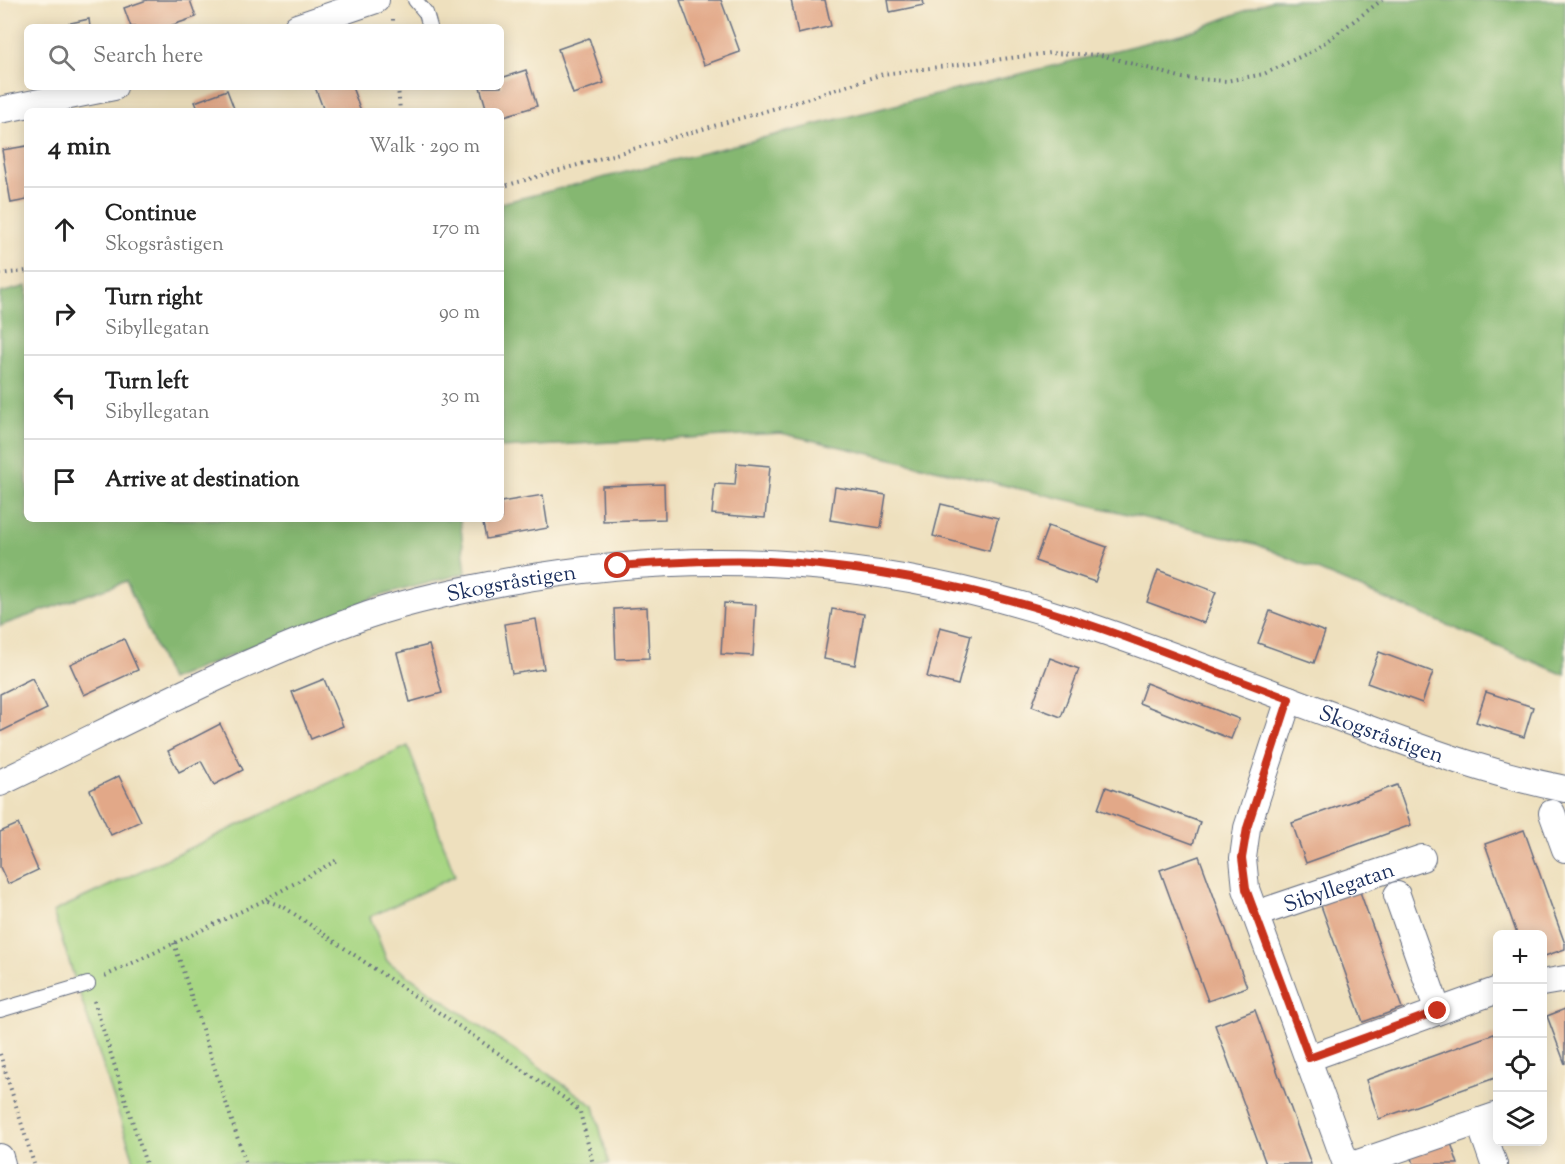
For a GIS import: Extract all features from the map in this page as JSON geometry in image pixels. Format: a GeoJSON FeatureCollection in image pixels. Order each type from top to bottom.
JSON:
{"type":"FeatureCollection","features":[{"type":"Feature","properties":{"kind":"street"},"geometry":{"type":"LineString","coordinates":[[306,24],[376,0]]}},
{"type":"Feature","properties":{"kind":"street"},"geometry":{"type":"LineString","coordinates":[[0,110],[99,90]]}},
{"type":"Feature","properties":{"kind":"street","name":"Skogsråstigen"},"geometry":{"type":"LineString","coordinates":[[0,783],[299,642],[371,614],[453,592],[544,575],[697,560],[769,561],[852,570],[998,597],[1076,621],[1468,766],[1565,789]]}},
{"type":"Feature","properties":{"kind":"street","name":"Sibyllegatan"},"geometry":{"type":"LineString","coordinates":[[1289,699],[1247,828],[1242,858],[1246,889],[1346,1164]]}},
{"type":"Feature","properties":{"kind":"street"},"geometry":{"type":"LineString","coordinates":[[1552,813],[1565,849]]}},
{"type":"Feature","properties":{"kind":"street","name":"Sibyllegatan"},"geometry":{"type":"LineString","coordinates":[[1256,914],[1422,858]]}},
{"type":"Feature","properties":{"kind":"street","name":"Sibyllegatan"},"geometry":{"type":"LineString","coordinates":[[1397,895],[1438,1011]]}},
{"type":"Feature","properties":{"kind":"street"},"geometry":{"type":"LineString","coordinates":[[1547,982],[1565,979]]}},
{"type":"Feature","properties":{"kind":"street"},"geometry":{"type":"LineString","coordinates":[[1309,1058],[1493,991]]}},
{"type":"Feature","properties":{"kind":"street"},"geometry":{"type":"LineString","coordinates":[[1355,1164],[1488,1118],[1494,1164]]}},
{"type":"Feature","properties":{"kind":"street"},"geometry":{"type":"LineString","coordinates":[[0,1157],[2,1164]]}},
{"type":"Feature","properties":{"kind":"lane"},"geometry":{"type":"LineString","coordinates":[[415,0],[426,13],[429,24]]}},
{"type":"Feature","properties":{"kind":"lane"},"geometry":{"type":"LineString","coordinates":[[0,1010],[88,984]]}},
{"type":"Feature","properties":{"kind":"path"},"geometry":{"type":"LineString","coordinates":[[504,186],[883,74],[1050,53],[1101,55],[1183,78],[1226,81],[1264,74],[1316,49],[1382,0]]}},
{"type":"Feature","properties":{"kind":"path"},"geometry":{"type":"LineString","coordinates":[[398,90],[400,108]]}},
{"type":"Feature","properties":{"kind":"path"},"geometry":{"type":"LineString","coordinates":[[0,274],[24,271]]}},
{"type":"Feature","properties":{"kind":"path"},"geometry":{"type":"LineString","coordinates":[[146,1164],[88,984],[265,900],[339,860]]}},
{"type":"Feature","properties":{"kind":"path"},"geometry":{"type":"LineString","coordinates":[[265,900],[284,907],[567,1100],[580,1112],[593,1164]]}},
{"type":"Feature","properties":{"kind":"path"},"geometry":{"type":"LineString","coordinates":[[174,943],[246,1164]]}},
{"type":"Feature","properties":{"kind":"path"},"geometry":{"type":"LineString","coordinates":[[0,1054],[34,1164]]}},
{"type":"Feature","properties":{"kind":"green space"},"geometry":{"type":"Polygon","coordinates":[[[1273,0],[1565,0],[1565,675],[1256,544],[781,433],[504,448],[504,202],[1189,32],[1273,0]]]}},
{"type":"Feature","properties":{"kind":"green space"},"geometry":{"type":"Polygon","coordinates":[[[24,287],[24,522],[460,522],[466,573],[376,597],[170,680],[126,581],[0,626],[0,293],[24,287]]]}},
{"type":"Feature","properties":{"kind":"green space"},"geometry":{"type":"Polygon","coordinates":[[[408,746],[455,876],[370,917],[387,961],[594,1106],[609,1164],[135,1164],[53,912],[408,746]]]}},
{"type":"Feature","properties":{"kind":"building"},"geometry":{"type":"Polygon","coordinates":[[[147,0],[190,0],[196,17],[176,24],[130,24],[124,8],[147,0]]]}},
{"type":"Feature","properties":{"kind":"building"},"geometry":{"type":"Polygon","coordinates":[[[680,0],[721,0],[740,52],[704,65],[680,0]]]}},
{"type":"Feature","properties":{"kind":"building"},"geometry":{"type":"Polygon","coordinates":[[[791,0],[825,0],[831,26],[798,34],[791,0]]]}},
{"type":"Feature","properties":{"kind":"building"},"geometry":{"type":"Polygon","coordinates":[[[888,0],[923,0],[924,5],[890,12],[888,0]]]}},
{"type":"Feature","properties":{"kind":"building"},"geometry":{"type":"Polygon","coordinates":[[[89,19],[90,24],[66,24],[89,19]]]}},
{"type":"Feature","properties":{"kind":"building"},"geometry":{"type":"Polygon","coordinates":[[[589,38],[604,83],[573,94],[558,49],[589,38]]]}},
{"type":"Feature","properties":{"kind":"building"},"geometry":{"type":"Polygon","coordinates":[[[526,70],[537,106],[504,116],[504,108],[486,108],[481,90],[504,90],[504,77],[526,70]]]}},
{"type":"Feature","properties":{"kind":"building"},"geometry":{"type":"Polygon","coordinates":[[[227,90],[234,108],[198,108],[195,102],[227,90]]]}},
{"type":"Feature","properties":{"kind":"building"},"geometry":{"type":"Polygon","coordinates":[[[316,90],[353,90],[360,108],[323,108],[316,90]]]}},
{"type":"Feature","properties":{"kind":"building"},"geometry":{"type":"Polygon","coordinates":[[[24,146],[24,201],[11,203],[2,150],[24,146]]]}},
{"type":"Feature","properties":{"kind":"building"},"geometry":{"type":"Polygon","coordinates":[[[737,463],[770,466],[765,518],[712,514],[715,484],[735,485],[737,463]]]}},
{"type":"Feature","properties":{"kind":"building"},"geometry":{"type":"Polygon","coordinates":[[[664,484],[665,519],[603,521],[602,486],[664,484]]]}},
{"type":"Feature","properties":{"kind":"building"},"geometry":{"type":"Polygon","coordinates":[[[835,487],[886,495],[881,528],[830,520],[835,487]]]}},
{"type":"Feature","properties":{"kind":"building"},"geometry":{"type":"Polygon","coordinates":[[[543,495],[548,528],[486,539],[483,522],[504,522],[504,502],[543,495]]]}},
{"type":"Feature","properties":{"kind":"building"},"geometry":{"type":"Polygon","coordinates":[[[941,504],[998,518],[989,551],[933,536],[941,504]]]}},
{"type":"Feature","properties":{"kind":"building"},"geometry":{"type":"Polygon","coordinates":[[[1048,526],[1107,547],[1095,582],[1035,561],[1048,526]]]}},
{"type":"Feature","properties":{"kind":"building"},"geometry":{"type":"Polygon","coordinates":[[[1158,570],[1216,592],[1204,623],[1147,602],[1158,570]]]}},
{"type":"Feature","properties":{"kind":"building"},"geometry":{"type":"Polygon","coordinates":[[[724,603],[756,605],[753,656],[721,654],[724,603]]]}},
{"type":"Feature","properties":{"kind":"building"},"geometry":{"type":"Polygon","coordinates":[[[647,607],[649,658],[616,659],[614,609],[647,607]]]}},
{"type":"Feature","properties":{"kind":"building"},"geometry":{"type":"Polygon","coordinates":[[[832,609],[864,614],[855,665],[824,659],[832,609]]]}},
{"type":"Feature","properties":{"kind":"building"},"geometry":{"type":"Polygon","coordinates":[[[1270,611],[1325,632],[1314,663],[1258,643],[1270,611]]]}},
{"type":"Feature","properties":{"kind":"building"},"geometry":{"type":"Polygon","coordinates":[[[536,619],[544,669],[512,674],[504,624],[536,619]]]}},
{"type":"Feature","properties":{"kind":"building"},"geometry":{"type":"Polygon","coordinates":[[[940,627],[971,635],[958,685],[927,677],[940,627]]]}},
{"type":"Feature","properties":{"kind":"building"},"geometry":{"type":"Polygon","coordinates":[[[124,639],[138,670],[84,695],[70,664],[124,639]]]}},
{"type":"Feature","properties":{"kind":"building"},"geometry":{"type":"Polygon","coordinates":[[[429,645],[442,693],[410,702],[397,653],[429,645]]]}},
{"type":"Feature","properties":{"kind":"building"},"geometry":{"type":"Polygon","coordinates":[[[1379,652],[1433,672],[1422,703],[1367,683],[1379,652]]]}},
{"type":"Feature","properties":{"kind":"building"},"geometry":{"type":"Polygon","coordinates":[[[1050,658],[1079,669],[1061,717],[1032,706],[1050,658]]]}},
{"type":"Feature","properties":{"kind":"building"},"geometry":{"type":"Polygon","coordinates":[[[32,678],[47,709],[0,732],[0,694],[32,678]]]}},
{"type":"Feature","properties":{"kind":"building"},"geometry":{"type":"Polygon","coordinates":[[[324,679],[343,726],[311,739],[292,692],[324,679]]]}},
{"type":"Feature","properties":{"kind":"building"},"geometry":{"type":"Polygon","coordinates":[[[1146,683],[1239,719],[1231,739],[1139,703],[1146,683]]]}},
{"type":"Feature","properties":{"kind":"building"},"geometry":{"type":"Polygon","coordinates":[[[1486,692],[1533,707],[1524,737],[1476,722],[1486,692]]]}},
{"type":"Feature","properties":{"kind":"building"},"geometry":{"type":"Polygon","coordinates":[[[220,724],[243,770],[214,785],[201,761],[179,772],[168,751],[220,724]]]}},
{"type":"Feature","properties":{"kind":"building"},"geometry":{"type":"Polygon","coordinates":[[[119,776],[141,821],[111,835],[90,790],[119,776]]]}},
{"type":"Feature","properties":{"kind":"building"},"geometry":{"type":"Polygon","coordinates":[[[1397,785],[1411,825],[1306,863],[1292,823],[1397,785]]]}},
{"type":"Feature","properties":{"kind":"building"},"geometry":{"type":"Polygon","coordinates":[[[1106,787],[1200,822],[1193,844],[1098,809],[1106,787]]]}},
{"type":"Feature","properties":{"kind":"building"},"geometry":{"type":"Polygon","coordinates":[[[18,824],[38,870],[8,884],[0,867],[0,832],[18,824]]]}},
{"type":"Feature","properties":{"kind":"building"},"geometry":{"type":"Polygon","coordinates":[[[1524,830],[1565,949],[1547,955],[1547,930],[1516,930],[1485,844],[1524,830]]]}},
{"type":"Feature","properties":{"kind":"building"},"geometry":{"type":"Polygon","coordinates":[[[1199,856],[1247,987],[1208,1001],[1160,870],[1199,856]]]}},
{"type":"Feature","properties":{"kind":"building"},"geometry":{"type":"Polygon","coordinates":[[[1359,889],[1402,1008],[1363,1022],[1320,903],[1359,889]]]}},
{"type":"Feature","properties":{"kind":"building"},"geometry":{"type":"Polygon","coordinates":[[[1565,1009],[1565,1064],[1547,1016],[1565,1009]]]}},
{"type":"Feature","properties":{"kind":"building"},"geometry":{"type":"Polygon","coordinates":[[[1255,1010],[1311,1164],[1266,1164],[1215,1025],[1255,1010]]]}},
{"type":"Feature","properties":{"kind":"building"},"geometry":{"type":"Polygon","coordinates":[[[1493,1034],[1493,1079],[1379,1119],[1366,1080],[1493,1034]]]}},
{"type":"Feature","properties":{"kind":"building"},"geometry":{"type":"Polygon","coordinates":[[[1450,1140],[1458,1164],[1414,1164],[1411,1155],[1450,1140]]]}},
{"type":"Feature","properties":{"kind":"route"},"geometry":{"type":"LineString","coordinates":[[618,566],[697,560],[769,561],[931,582],[998,597],[1076,621],[1289,699],[1247,828],[1242,858],[1246,889],[1309,1058],[1438,1011]]}}]}
